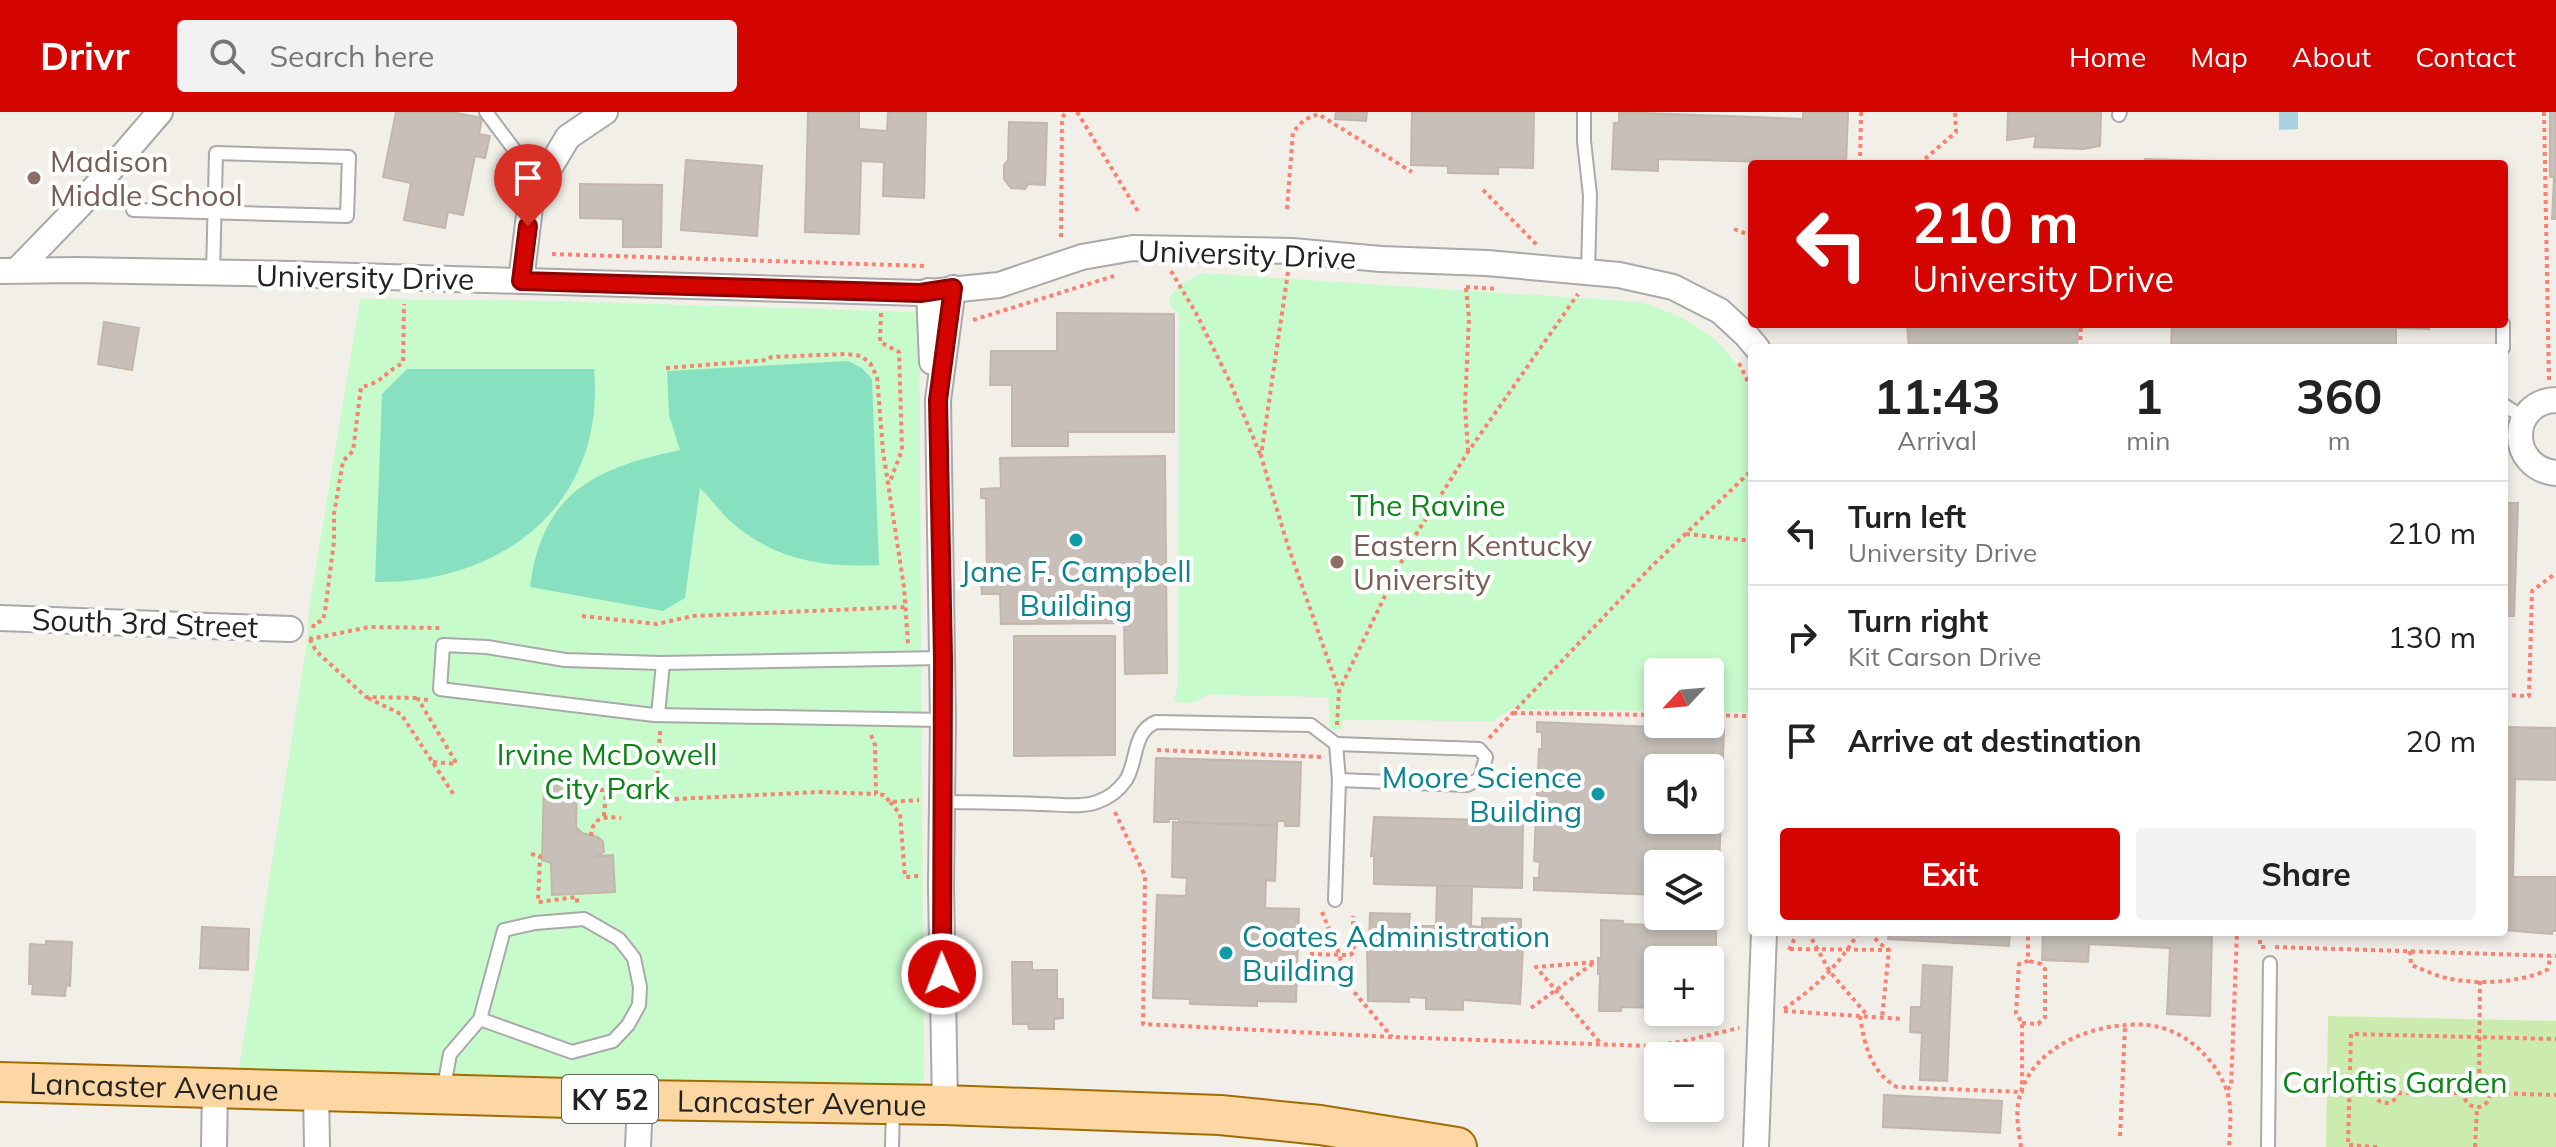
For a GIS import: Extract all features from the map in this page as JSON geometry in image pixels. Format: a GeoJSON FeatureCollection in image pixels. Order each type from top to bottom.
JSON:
{"type":"FeatureCollection","features":[{"type":"Feature","properties":{"kind":"main road","name":"Lancaster Avenue"},"geometry":{"type":"LineString","coordinates":[[0,1082],[640,1100],[945,1105],[1220,1115],[1320,1125],[1457,1147]]}},
{"type":"Feature","properties":{"kind":"street"},"geometry":{"type":"LineString","coordinates":[[8,271],[80,205],[160,112]]}},
{"type":"Feature","properties":{"kind":"street"},"geometry":{"type":"LineString","coordinates":[[521,281],[531,199],[568,137],[605,112]]}},
{"type":"Feature","properties":{"kind":"street","name":"University Drive"},"geometry":{"type":"LineString","coordinates":[[8,271],[941,290],[999,285],[1108,251],[1159,247],[1292,251],[1588,271],[1638,278],[1673,287],[1705,302],[1733,322],[1745,352]]}},
{"type":"Feature","properties":{"kind":"street"},"geometry":{"type":"LineString","coordinates":[[941,290],[938,400],[943,720],[930,801],[945,1105]]}},
{"type":"Feature","properties":{"kind":"street"},"geometry":{"type":"LineString","coordinates":[[2552,400],[2539,403],[2513,423],[2526,458],[2543,470],[2556,473]]}},
{"type":"Feature","properties":{"kind":"street","name":"South 3rd Street"},"geometry":{"type":"LineString","coordinates":[[0,618],[301,634]]}},
{"type":"Feature","properties":{"kind":"street"},"geometry":{"type":"LineString","coordinates":[[1756,1147],[1764,936]]}},
{"type":"Feature","properties":{"kind":"street"},"geometry":{"type":"LineString","coordinates":[[214,1147],[215,1089]]}},
{"type":"Feature","properties":{"kind":"street"},"geometry":{"type":"LineString","coordinates":[[316,1091],[317,1147]]}},
{"type":"Feature","properties":{"kind":"street"},"geometry":{"type":"LineString","coordinates":[[638,1147],[640,1100]]}},
{"type":"Feature","properties":{"kind":"lane"},"geometry":{"type":"LineString","coordinates":[[486,112],[540,184]]}},
{"type":"Feature","properties":{"kind":"lane"},"geometry":{"type":"LineString","coordinates":[[1584,112],[1590,195],[1588,271]]}},
{"type":"Feature","properties":{"kind":"lane"},"geometry":{"type":"LineString","coordinates":[[133,210],[215,212],[347,216],[349,157],[216,153],[215,212],[213,273]]}},
{"type":"Feature","properties":{"kind":"lane"},"geometry":{"type":"LineString","coordinates":[[943,658],[663,663],[565,660],[487,647],[443,645],[440,689],[659,721],[943,720]]}},
{"type":"Feature","properties":{"kind":"lane"},"geometry":{"type":"LineString","coordinates":[[659,721],[663,663]]}},
{"type":"Feature","properties":{"kind":"lane"},"geometry":{"type":"LineString","coordinates":[[930,801],[1075,805],[1098,802],[1117,791],[1125,781],[1131,771],[1138,739],[1145,729],[1156,722],[1311,725],[1336,744],[1479,749],[1486,757],[1480,779],[1467,785],[1339,780]]}},
{"type":"Feature","properties":{"kind":"lane"},"geometry":{"type":"LineString","coordinates":[[1335,900],[1339,780],[1336,744]]}},
{"type":"Feature","properties":{"kind":"lane"},"geometry":{"type":"LineString","coordinates":[[442,1095],[450,1054],[480,1019],[504,930],[535,923],[584,919],[619,939],[634,958],[640,987],[639,1005],[628,1025],[613,1041],[572,1052],[480,1019]]}},
{"type":"Feature","properties":{"kind":"lane"},"geometry":{"type":"LineString","coordinates":[[2268,1147],[2270,963]]}},
{"type":"Feature","properties":{"kind":"lane"},"geometry":{"type":"LineString","coordinates":[[892,1147],[893,1105]]}},
{"type":"Feature","properties":{"kind":"path"},"geometry":{"type":"LineString","coordinates":[[1061,237],[1062,118],[1066,112]]}},
{"type":"Feature","properties":{"kind":"path"},"geometry":{"type":"LineString","coordinates":[[1077,112],[1139,213]]}},
{"type":"Feature","properties":{"kind":"path"},"geometry":{"type":"LineString","coordinates":[[1860,160],[1861,112]]}},
{"type":"Feature","properties":{"kind":"path"},"geometry":{"type":"LineString","coordinates":[[1924,160],[1956,132],[1955,112]]}},
{"type":"Feature","properties":{"kind":"path"},"geometry":{"type":"LineString","coordinates":[[2544,112],[2552,400]]}},
{"type":"Feature","properties":{"kind":"path"},"geometry":{"type":"LineString","coordinates":[[1287,209],[1293,132],[1310,115],[1318,114],[1326,118],[1412,172]]}},
{"type":"Feature","properties":{"kind":"path"},"geometry":{"type":"LineString","coordinates":[[1483,190],[1537,246]]}},
{"type":"Feature","properties":{"kind":"path"},"geometry":{"type":"LineString","coordinates":[[1734,229],[1748,234]]}},
{"type":"Feature","properties":{"kind":"path"},"geometry":{"type":"LineString","coordinates":[[1159,247],[1230,382],[1261,456],[1339,691],[1336,744]]}},
{"type":"Feature","properties":{"kind":"path"},"geometry":{"type":"LineString","coordinates":[[552,254],[925,266]]}},
{"type":"Feature","properties":{"kind":"path"},"geometry":{"type":"LineString","coordinates":[[1463,262],[1469,318],[1465,406],[1468,452]]}},
{"type":"Feature","properties":{"kind":"path"},"geometry":{"type":"LineString","coordinates":[[1158,272],[1186,273]]}},
{"type":"Feature","properties":{"kind":"path"},"geometry":{"type":"LineString","coordinates":[[1287,274],[1302,275]]}},
{"type":"Feature","properties":{"kind":"path"},"geometry":{"type":"LineString","coordinates":[[973,320],[1116,275]]}},
{"type":"Feature","properties":{"kind":"path"},"geometry":{"type":"LineString","coordinates":[[1261,456],[1285,286]]}},
{"type":"Feature","properties":{"kind":"path"},"geometry":{"type":"LineString","coordinates":[[1466,287],[1511,290]]}},
{"type":"Feature","properties":{"kind":"path"},"geometry":{"type":"LineString","coordinates":[[1339,691],[1410,544],[1468,452],[1578,293],[1565,293]]}},
{"type":"Feature","properties":{"kind":"path"},"geometry":{"type":"LineString","coordinates":[[301,634],[323,620],[340,474],[343,461],[353,451],[361,387],[375,385],[393,367],[403,363],[404,304]]}},
{"type":"Feature","properties":{"kind":"path"},"geometry":{"type":"LineString","coordinates":[[881,313],[880,342],[899,352],[902,450],[888,487]]}},
{"type":"Feature","properties":{"kind":"path"},"geometry":{"type":"LineString","coordinates":[[1745,352],[1748,380]]}},
{"type":"Feature","properties":{"kind":"path"},"geometry":{"type":"LineString","coordinates":[[666,368],[768,360],[771,357],[847,354],[861,356],[870,363],[877,377],[909,659]]}},
{"type":"Feature","properties":{"kind":"path"},"geometry":{"type":"LineString","coordinates":[[1479,749],[1748,474]]}},
{"type":"Feature","properties":{"kind":"path"},"geometry":{"type":"LineString","coordinates":[[1686,534],[1748,541]]}},
{"type":"Feature","properties":{"kind":"path"},"geometry":{"type":"LineString","coordinates":[[2508,695],[2529,696],[2532,591],[2556,573]]}},
{"type":"Feature","properties":{"kind":"path"},"geometry":{"type":"LineString","coordinates":[[582,616],[657,624],[693,616],[905,607]]}},
{"type":"Feature","properties":{"kind":"path"},"geometry":{"type":"LineString","coordinates":[[301,634],[369,627],[445,629]]}},
{"type":"Feature","properties":{"kind":"path"},"geometry":{"type":"LineString","coordinates":[[421,627],[423,633]]}},
{"type":"Feature","properties":{"kind":"path"},"geometry":{"type":"LineString","coordinates":[[301,634],[366,697],[401,714],[454,795]]}},
{"type":"Feature","properties":{"kind":"path"},"geometry":{"type":"LineString","coordinates":[[418,699],[440,689]]}},
{"type":"Feature","properties":{"kind":"path"},"geometry":{"type":"LineString","coordinates":[[366,697],[432,701]]}},
{"type":"Feature","properties":{"kind":"path"},"geometry":{"type":"LineString","coordinates":[[418,699],[457,764],[433,762]]}},
{"type":"Feature","properties":{"kind":"path"},"geometry":{"type":"LineString","coordinates":[[1513,713],[1644,715]]}},
{"type":"Feature","properties":{"kind":"path"},"geometry":{"type":"LineString","coordinates":[[1724,715],[1746,716]]}},
{"type":"Feature","properties":{"kind":"path"},"geometry":{"type":"LineString","coordinates":[[656,800],[659,721]]}},
{"type":"Feature","properties":{"kind":"path"},"geometry":{"type":"LineString","coordinates":[[875,745],[876,794]]}},
{"type":"Feature","properties":{"kind":"path"},"geometry":{"type":"LineString","coordinates":[[1157,750],[1322,757]]}},
{"type":"Feature","properties":{"kind":"path"},"geometry":{"type":"LineString","coordinates":[[584,790],[646,790],[656,800],[810,792],[884,795],[900,814],[905,877],[919,876]]}},
{"type":"Feature","properties":{"kind":"path"},"geometry":{"type":"LineString","coordinates":[[591,836],[592,827],[604,816],[606,792]]}},
{"type":"Feature","properties":{"kind":"path"},"geometry":{"type":"LineString","coordinates":[[890,802],[930,801]]}},
{"type":"Feature","properties":{"kind":"path"},"geometry":{"type":"LineString","coordinates":[[1115,812],[1145,876],[1143,1024],[1649,1046],[1723,1034],[1760,1021]]}},
{"type":"Feature","properties":{"kind":"path"},"geometry":{"type":"LineString","coordinates":[[604,816],[621,818]]}},
{"type":"Feature","properties":{"kind":"path"},"geometry":{"type":"LineString","coordinates":[[531,854],[540,856],[538,902],[577,897],[577,911]]}},
{"type":"Feature","properties":{"kind":"path"},"geometry":{"type":"LineString","coordinates":[[1321,910],[1340,956],[1343,979],[1392,1037]]}},
{"type":"Feature","properties":{"kind":"path"},"geometry":{"type":"LineString","coordinates":[[1310,954],[1340,956],[1354,952],[1353,916]]}},
{"type":"Feature","properties":{"kind":"path"},"geometry":{"type":"LineString","coordinates":[[1810,936],[1830,972],[1869,1017]]}},
{"type":"Feature","properties":{"kind":"path"},"geometry":{"type":"LineString","coordinates":[[1857,936],[1830,972],[1781,1011],[1903,1019]]}},
{"type":"Feature","properties":{"kind":"path"},"geometry":{"type":"LineString","coordinates":[[1873,936],[1889,950]]}},
{"type":"Feature","properties":{"kind":"path"},"geometry":{"type":"LineString","coordinates":[[2028,936],[2028,961]]}},
{"type":"Feature","properties":{"kind":"path"},"geometry":{"type":"LineString","coordinates":[[2227,1089],[2231,1087],[2237,936]]}},
{"type":"Feature","properties":{"kind":"path"},"geometry":{"type":"LineString","coordinates":[[2260,936],[2260,947],[2410,951],[2554,956],[2547,970],[2538,974],[2480,981],[2446,978],[2411,965],[2410,951]]}},
{"type":"Feature","properties":{"kind":"path"},"geometry":{"type":"LineString","coordinates":[[1790,949],[1889,950]]}},
{"type":"Feature","properties":{"kind":"path"},"geometry":{"type":"LineString","coordinates":[[1882,1018],[1889,950]]}},
{"type":"Feature","properties":{"kind":"path"},"geometry":{"type":"LineString","coordinates":[[2021,1147],[2018,1116],[2022,1092],[2022,1023],[2016,1013],[2019,964],[2028,961],[2041,964],[2045,969],[2045,1017],[2038,1024],[2022,1023]]}},
{"type":"Feature","properties":{"kind":"path"},"geometry":{"type":"LineString","coordinates":[[1531,1008],[1556,990],[1582,972],[1595,962],[1536,967],[1556,990],[1602,1045]]}},
{"type":"Feature","properties":{"kind":"path"},"geometry":{"type":"LineString","coordinates":[[2479,1081],[2480,981]]}},
{"type":"Feature","properties":{"kind":"path"},"geometry":{"type":"LineString","coordinates":[[1860,1016],[1872,1062],[1886,1080],[1897,1087],[2022,1092]]}},
{"type":"Feature","properties":{"kind":"path"},"geometry":{"type":"LineString","coordinates":[[2022,1092],[2044,1055],[2062,1044],[2094,1030],[2149,1025],[2188,1041],[2211,1061],[2227,1089],[2231,1115],[2229,1147]]}},
{"type":"Feature","properties":{"kind":"path"},"geometry":{"type":"LineString","coordinates":[[2120,1136],[2125,1026]]}},
{"type":"Feature","properties":{"kind":"path"},"geometry":{"type":"LineString","coordinates":[[2377,1147],[2348,1145],[2351,1034],[2556,1039]]}},
{"type":"Feature","properties":{"kind":"path"},"geometry":{"type":"LineString","coordinates":[[2387,1079],[2394,1082],[2398,1093],[2391,1102],[2384,1103],[2376,1100],[2373,1092],[2379,1081],[2387,1079]]}},
{"type":"Feature","properties":{"kind":"path"},"geometry":{"type":"LineString","coordinates":[[2479,1081],[2486,1085],[2489,1093],[2488,1101],[2477,1107],[2469,1105],[2464,1093],[2467,1086],[2479,1081]]}},
{"type":"Feature","properties":{"kind":"path"},"geometry":{"type":"LineString","coordinates":[[2349,1092],[2373,1092]]}},
{"type":"Feature","properties":{"kind":"path"},"geometry":{"type":"LineString","coordinates":[[2398,1093],[2464,1093]]}},
{"type":"Feature","properties":{"kind":"path"},"geometry":{"type":"LineString","coordinates":[[2489,1093],[2556,1096]]}},
{"type":"Feature","properties":{"kind":"path"},"geometry":{"type":"LineString","coordinates":[[2475,1147],[2477,1107]]}},
{"type":"Feature","properties":{"kind":"green space","name":"The Ravine"},"geometry":{"type":"Polygon","coordinates":[[[1203,273],[1639,302],[1676,315],[1709,335],[1735,362],[1748,386],[1748,713],[1724,712],[1724,658],[1644,658],[1644,711],[1511,709],[1494,721],[1343,720],[1342,729],[1330,729],[1328,697],[1208,695],[1188,703],[1174,700],[1178,685],[1179,315],[1170,305],[1170,296],[1182,283],[1203,273]]]}},
{"type":"Feature","properties":{"kind":"green space","name":"Irvine McDowell City Park"},"geometry":{"type":"Polygon","coordinates":[[[360,299],[554,301],[919,312],[924,1079],[905,1096],[238,1075],[360,299]]]}},
{"type":"Feature","properties":{"kind":"green space"},"geometry":{"type":"Polygon","coordinates":[[[848,361],[862,368],[872,379],[879,565],[819,563],[781,553],[746,534],[700,488],[685,598],[663,611],[530,587],[536,555],[546,528],[560,507],[577,490],[598,476],[622,466],[680,450],[669,415],[667,371],[848,361]]]}},
{"type":"Feature","properties":{"kind":"green space"},"geometry":{"type":"Polygon","coordinates":[[[407,369],[594,369],[593,417],[583,460],[564,496],[537,527],[504,551],[465,569],[422,579],[375,582],[382,394],[407,369]]]}},
{"type":"Feature","properties":{"kind":"green space","name":"Carloftis Garden"},"geometry":{"type":"Polygon","coordinates":[[[2328,1016],[2556,1021],[2556,1147],[2326,1147],[2328,1016]]]}},
{"type":"Feature","properties":{"kind":"water"},"geometry":{"type":"Polygon","coordinates":[[[2279,112],[2298,112],[2298,129],[2279,130],[2279,112]]]}},
{"type":"Feature","properties":{"kind":"building"},"geometry":{"type":"Polygon","coordinates":[[[396,112],[452,112],[482,118],[479,134],[490,136],[485,158],[475,156],[463,215],[448,212],[445,228],[404,220],[411,183],[383,177],[396,112]]]}},
{"type":"Feature","properties":{"kind":"building"},"geometry":{"type":"Polygon","coordinates":[[[808,112],[859,112],[859,129],[887,131],[888,112],[926,112],[924,198],[883,196],[884,162],[861,161],[859,234],[805,232],[808,112]]]}},
{"type":"Feature","properties":{"kind":"building"},"geometry":{"type":"Polygon","coordinates":[[[1336,112],[1367,112],[1366,121],[1335,119],[1336,112]]]}},
{"type":"Feature","properties":{"kind":"building"},"geometry":{"type":"Polygon","coordinates":[[[1412,112],[1534,112],[1533,168],[1498,167],[1498,174],[1448,173],[1448,166],[1411,165],[1412,112]]]}},
{"type":"Feature","properties":{"kind":"building"},"geometry":{"type":"Polygon","coordinates":[[[1619,112],[1803,119],[1803,112],[1848,112],[1846,160],[1658,159],[1658,171],[1612,169],[1614,123],[1619,123],[1619,112]]]}},
{"type":"Feature","properties":{"kind":"building"},"geometry":{"type":"Polygon","coordinates":[[[2008,112],[2101,112],[2100,146],[2084,149],[2034,147],[2036,136],[2007,140],[2008,112]]]}},
{"type":"Feature","properties":{"kind":"building"},"geometry":{"type":"Polygon","coordinates":[[[2550,112],[2556,112],[2556,219],[2552,219],[2554,177],[2550,177],[2550,112]]]}},
{"type":"Feature","properties":{"kind":"building"},"geometry":{"type":"Polygon","coordinates":[[[1009,122],[1047,123],[1045,185],[1028,184],[1025,189],[1011,188],[1004,179],[1009,122]]]}},
{"type":"Feature","properties":{"kind":"building"},"geometry":{"type":"Polygon","coordinates":[[[686,160],[762,166],[757,236],[681,230],[686,160]]]}},
{"type":"Feature","properties":{"kind":"building"},"geometry":{"type":"Polygon","coordinates":[[[580,184],[662,185],[661,247],[623,247],[623,219],[580,218],[580,184]]]}},
{"type":"Feature","properties":{"kind":"building"},"geometry":{"type":"Polygon","coordinates":[[[1057,313],[1174,314],[1174,432],[1068,432],[1068,446],[1012,446],[1012,385],[990,385],[991,351],[1057,351],[1057,313]]]}},
{"type":"Feature","properties":{"kind":"building"},"geometry":{"type":"Polygon","coordinates":[[[104,322],[139,328],[132,370],[98,364],[104,322]]]}},
{"type":"Feature","properties":{"kind":"building"},"geometry":{"type":"Polygon","coordinates":[[[1907,328],[2078,328],[2077,344],[1909,344],[1907,328]]]}},
{"type":"Feature","properties":{"kind":"building"},"geometry":{"type":"Polygon","coordinates":[[[2172,328],[2396,328],[2396,344],[2171,344],[2172,328]]]}},
{"type":"Feature","properties":{"kind":"building","name":"Jane F. Campbell Building"},"geometry":{"type":"Polygon","coordinates":[[[1165,456],[1167,673],[1125,674],[1124,623],[1001,624],[1000,594],[982,594],[981,582],[987,582],[986,498],[981,498],[981,489],[1001,488],[1000,458],[1165,456]]]}},
{"type":"Feature","properties":{"kind":"building"},"geometry":{"type":"Polygon","coordinates":[[[2508,503],[2518,503],[2514,616],[2508,616],[2508,503]]]}},
{"type":"Feature","properties":{"kind":"building"},"geometry":{"type":"Polygon","coordinates":[[[1014,636],[1115,636],[1115,755],[1014,756],[1014,636]]]}},
{"type":"Feature","properties":{"kind":"building","name":"Moore Science Building"},"geometry":{"type":"Polygon","coordinates":[[[1537,722],[1644,727],[1644,738],[1724,738],[1723,754],[1644,754],[1644,834],[1720,834],[1720,850],[1644,850],[1644,894],[1534,890],[1534,878],[1539,878],[1540,862],[1534,861],[1542,732],[1537,732],[1537,722]]]}},
{"type":"Feature","properties":{"kind":"building"},"geometry":{"type":"Polygon","coordinates":[[[2508,727],[2556,728],[2556,780],[2515,779],[2513,877],[2556,877],[2556,931],[2552,934],[2508,930],[2508,727]]]}},
{"type":"Feature","properties":{"kind":"building"},"geometry":{"type":"Polygon","coordinates":[[[1156,758],[1301,762],[1299,826],[1285,826],[1285,821],[1277,821],[1277,826],[1179,822],[1179,819],[1154,822],[1156,758]]]}},
{"type":"Feature","properties":{"kind":"building"},"geometry":{"type":"Polygon","coordinates":[[[544,783],[577,783],[576,827],[603,842],[604,852],[598,856],[613,855],[615,892],[552,895],[551,863],[542,860],[544,783]]]}},
{"type":"Feature","properties":{"kind":"building"},"geometry":{"type":"Polygon","coordinates":[[[1374,817],[1523,821],[1522,888],[1374,884],[1374,856],[1371,856],[1374,817]]]}},
{"type":"Feature","properties":{"kind":"building","name":"Coates Administration Building"},"geometry":{"type":"Polygon","coordinates":[[[1173,822],[1277,826],[1275,881],[1266,880],[1265,908],[1299,909],[1296,1002],[1257,1001],[1257,1006],[1190,1004],[1190,999],[1153,998],[1157,895],[1186,896],[1187,878],[1172,877],[1173,822]]]}},
{"type":"Feature","properties":{"kind":"building"},"geometry":{"type":"Polygon","coordinates":[[[1437,886],[1472,886],[1471,926],[1482,927],[1482,918],[1521,919],[1520,1004],[1463,1000],[1463,1010],[1426,1009],[1426,998],[1409,997],[1409,1002],[1368,1001],[1370,913],[1410,914],[1409,926],[1436,926],[1437,886]]]}},
{"type":"Feature","properties":{"kind":"building"},"geometry":{"type":"Polygon","coordinates":[[[1601,920],[1644,925],[1644,930],[1716,930],[1716,946],[1644,946],[1644,1008],[1599,1011],[1598,958],[1601,958],[1601,920]]]}},
{"type":"Feature","properties":{"kind":"building"},"geometry":{"type":"Polygon","coordinates":[[[202,927],[249,929],[248,970],[200,968],[202,927]]]}},
{"type":"Feature","properties":{"kind":"building"},"geometry":{"type":"Polygon","coordinates":[[[1888,936],[2010,936],[2009,946],[1888,939],[1888,936]]]}},
{"type":"Feature","properties":{"kind":"building"},"geometry":{"type":"Polygon","coordinates":[[[2043,936],[2212,936],[2210,1016],[2167,1014],[2170,948],[2089,944],[2088,962],[2042,960],[2043,936]]]}},
{"type":"Feature","properties":{"kind":"building"},"geometry":{"type":"Polygon","coordinates":[[[46,941],[72,942],[70,986],[66,985],[65,996],[32,994],[33,984],[29,984],[30,944],[46,945],[46,941]]]}},
{"type":"Feature","properties":{"kind":"building"},"geometry":{"type":"Polygon","coordinates":[[[1012,962],[1032,962],[1032,970],[1057,970],[1057,999],[1063,999],[1063,1018],[1054,1019],[1054,1029],[1029,1029],[1028,1024],[1013,1024],[1012,962]]]}},
{"type":"Feature","properties":{"kind":"building"},"geometry":{"type":"Polygon","coordinates":[[[1923,965],[1952,967],[1947,1081],[1920,1080],[1922,1033],[1910,1032],[1911,1007],[1921,1007],[1923,965]]]}},
{"type":"Feature","properties":{"kind":"building"},"geometry":{"type":"Polygon","coordinates":[[[1884,1095],[2002,1101],[2000,1133],[1883,1127],[1884,1095]]]}},
{"type":"Feature","properties":{"kind":"place","name":"Madison Middle School"},"geometry":{"type":"Point","coordinates":[34,178]}},
{"type":"Feature","properties":{"kind":"place","name":"Jane F. Campbell Building"},"geometry":{"type":"Point","coordinates":[1076,540]}},
{"type":"Feature","properties":{"kind":"place","name":"Eastern Kentucky University"},"geometry":{"type":"Point","coordinates":[1337,562]}},
{"type":"Feature","properties":{"kind":"place","name":"Moore Science Building"},"geometry":{"type":"Point","coordinates":[1598,794]}},
{"type":"Feature","properties":{"kind":"place","name":"Coates Administration Building"},"geometry":{"type":"Point","coordinates":[1226,953]}},
{"type":"Feature","properties":{"kind":"route"},"geometry":{"type":"LineString","coordinates":[[528,226],[521,281],[920,293],[953,288],[938,400],[943,658],[942,974]]}}]}
